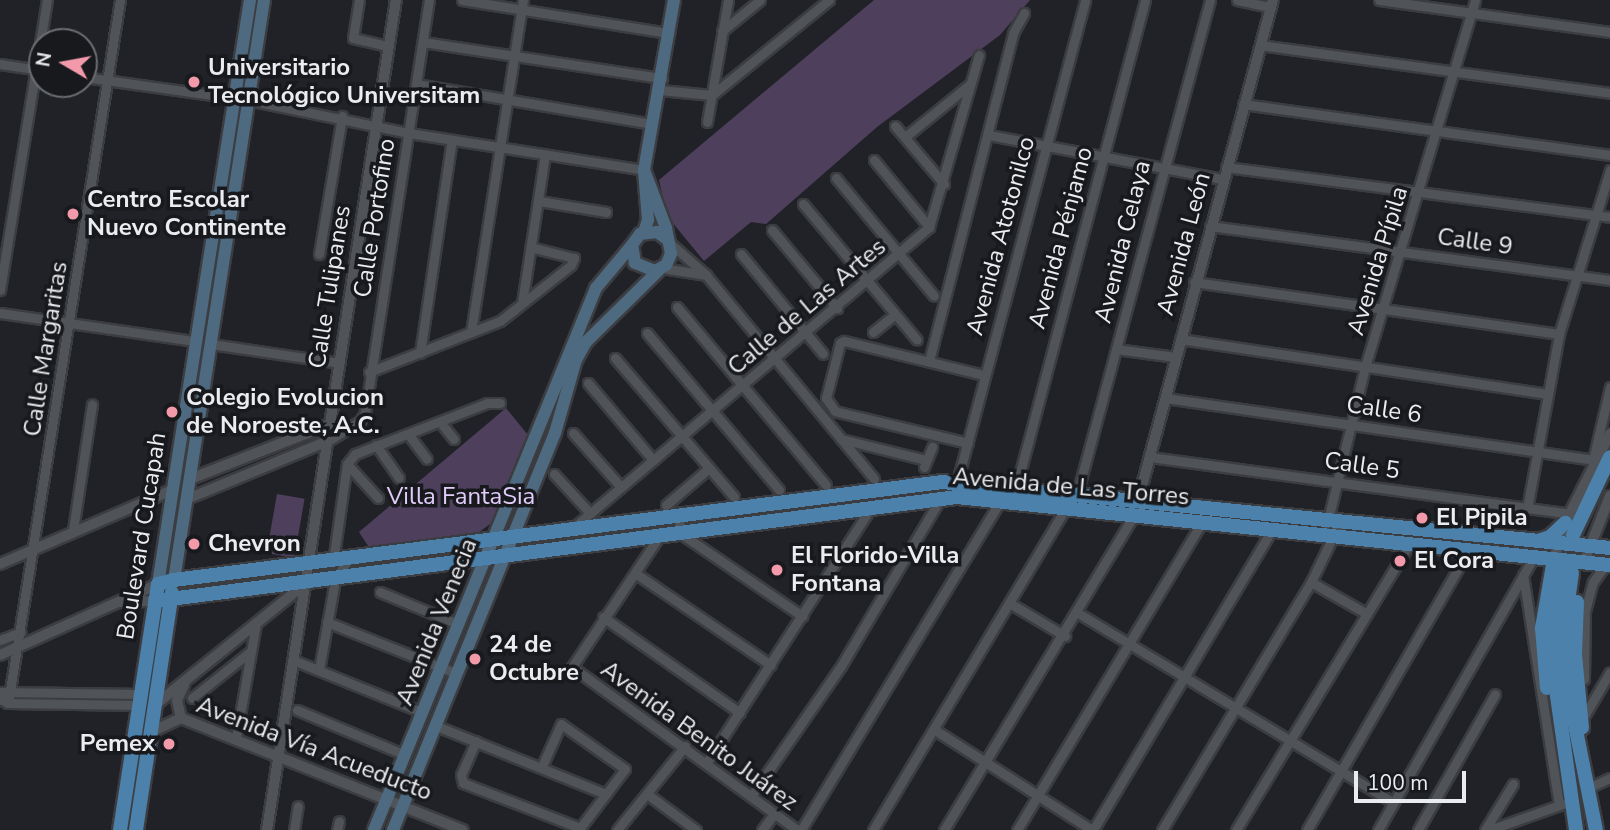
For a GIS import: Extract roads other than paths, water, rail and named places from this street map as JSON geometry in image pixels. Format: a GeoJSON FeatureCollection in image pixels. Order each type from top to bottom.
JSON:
{"type":"FeatureCollection","features":[{"type":"Feature","properties":{"kind":"main road","name":"Boulevard Cucapah"},"geometry":{"type":"LineString","coordinates":[[120,830],[250,0]]}},
{"type":"Feature","properties":{"kind":"main road","name":"Boulevard Cucapah"},"geometry":{"type":"LineString","coordinates":[[138,830],[264,0]]}},
{"type":"Feature","properties":{"kind":"main road"},"geometry":{"type":"LineString","coordinates":[[644,170],[669,242],[670,258],[661,269],[638,266],[632,245],[644,232],[648,220],[644,170],[674,0]]}},
{"type":"Feature","properties":{"kind":"main road"},"geometry":{"type":"LineString","coordinates":[[644,232],[656,232],[669,242]]}},
{"type":"Feature","properties":{"kind":"main road","name":"Avenida Venecia"},"geometry":{"type":"LineString","coordinates":[[374,830],[596,288],[632,245]]}},
{"type":"Feature","properties":{"kind":"main road","name":"Avenida Venecia"},"geometry":{"type":"LineString","coordinates":[[393,830],[509,538],[555,433],[581,351],[661,269]]}},
{"type":"Feature","properties":{"kind":"main road"},"geometry":{"type":"LineString","coordinates":[[1576,531],[1600,459]]}},
{"type":"Feature","properties":{"kind":"main road"},"geometry":{"type":"LineString","coordinates":[[1533,542],[1576,531],[1610,478]]}},
{"type":"Feature","properties":{"kind":"main road","name":"Avenida de Las Torres"},"geometry":{"type":"LineString","coordinates":[[158,584],[957,482],[1533,542],[1559,544],[1576,531],[1610,548]]}},
{"type":"Feature","properties":{"kind":"main road","name":"Avenida de Las Torres"},"geometry":{"type":"LineString","coordinates":[[155,601],[335,580],[941,498],[1000,501],[1608,565]]}},
{"type":"Feature","properties":{"kind":"main road"},"geometry":{"type":"LineString","coordinates":[[1554,559],[1544,616],[1543,663],[1555,733],[1573,759],[1586,789],[1596,830]]}},
{"type":"Feature","properties":{"kind":"main road"},"geometry":{"type":"LineString","coordinates":[[1576,830],[1565,803],[1582,716],[1575,628],[1584,562]]}},
{"type":"Feature","properties":{"kind":"main road"},"geometry":{"type":"LineString","coordinates":[[1567,573],[1564,629],[1573,759]]}},
{"type":"Feature","properties":{"kind":"street"},"geometry":{"type":"LineString","coordinates":[[44,28],[47,0]]}},
{"type":"Feature","properties":{"kind":"street","name":"Calle Margaritas"},"geometry":{"type":"LineString","coordinates":[[4,701],[4,691],[19,648],[36,547],[120,0]]}},
{"type":"Feature","properties":{"kind":"street"},"geometry":{"type":"LineString","coordinates":[[359,0],[353,37],[389,46]]}},
{"type":"Feature","properties":{"kind":"street","name":"Calle Tulipanes"},"geometry":{"type":"LineString","coordinates":[[267,830],[396,0]]}},
{"type":"Feature","properties":{"kind":"street","name":"Calle Portofino"},"geometry":{"type":"LineString","coordinates":[[328,441],[363,417],[429,0]]}},
{"type":"Feature","properties":{"kind":"street"},"geometry":{"type":"LineString","coordinates":[[462,0],[522,5],[669,33]]}},
{"type":"Feature","properties":{"kind":"street"},"geometry":{"type":"LineString","coordinates":[[707,122],[728,0]]}},
{"type":"Feature","properties":{"kind":"street"},"geometry":{"type":"LineString","coordinates":[[722,31],[760,0]]}},
{"type":"Feature","properties":{"kind":"street"},"geometry":{"type":"LineString","coordinates":[[712,95],[829,0]]}},
{"type":"Feature","properties":{"kind":"street","name":"Avenida Atotonilco"},"geometry":{"type":"LineString","coordinates":[[957,482],[1085,0]]}},
{"type":"Feature","properties":{"kind":"street","name":"Avenida Pénjamo"},"geometry":{"type":"LineString","coordinates":[[1016,488],[1145,0]]}},
{"type":"Feature","properties":{"kind":"street","name":"Avenida Celaya"},"geometry":{"type":"LineString","coordinates":[[1077,494],[1161,169],[1210,0]]}},
{"type":"Feature","properties":{"kind":"street"},"geometry":{"type":"LineString","coordinates":[[1237,0],[1272,3]]}},
{"type":"Feature","properties":{"kind":"street"},"geometry":{"type":"LineString","coordinates":[[1379,0],[1610,32]]}},
{"type":"Feature","properties":{"kind":"street","name":"Avenida Pípila"},"geometry":{"type":"LineString","coordinates":[[1162,830],[1311,582],[1330,536],[1337,482],[1350,424],[1475,0]]}},
{"type":"Feature","properties":{"kind":"street","name":"Avenida León"},"geometry":{"type":"LineString","coordinates":[[1133,517],[1194,282],[1272,3]]}},
{"type":"Feature","properties":{"kind":"street"},"geometry":{"type":"LineString","coordinates":[[471,332],[522,5]]}},
{"type":"Feature","properties":{"kind":"street"},"geometry":{"type":"LineString","coordinates":[[929,361],[1013,33],[1024,13]]}},
{"type":"Feature","properties":{"kind":"street"},"geometry":{"type":"LineString","coordinates":[[423,42],[514,55],[712,95]]}},
{"type":"Feature","properties":{"kind":"street"},"geometry":{"type":"LineString","coordinates":[[1259,45],[1610,93]]}},
{"type":"Feature","properties":{"kind":"street","name":"Calle de Las Artes"},"geometry":{"type":"LineString","coordinates":[[570,530],[868,282],[929,227],[944,184],[979,55]]}},
{"type":"Feature","properties":{"kind":"street"},"geometry":{"type":"LineString","coordinates":[[0,64],[28,68]]}},
{"type":"Feature","properties":{"kind":"street"},"geometry":{"type":"LineString","coordinates":[[98,79],[248,100],[342,116],[376,127],[409,133],[644,170]]}},
{"type":"Feature","properties":{"kind":"street"},"geometry":{"type":"LineString","coordinates":[[416,84],[653,124]]}},
{"type":"Feature","properties":{"kind":"street"},"geometry":{"type":"LineString","coordinates":[[905,137],[969,85]]}},
{"type":"Feature","properties":{"kind":"street"},"geometry":{"type":"LineString","coordinates":[[0,290],[34,98]]}},
{"type":"Feature","properties":{"kind":"street"},"geometry":{"type":"LineString","coordinates":[[1243,104],[1610,155]]}},
{"type":"Feature","properties":{"kind":"street"},"geometry":{"type":"LineString","coordinates":[[319,254],[342,116]]}},
{"type":"Feature","properties":{"kind":"street"},"geometry":{"type":"LineString","coordinates":[[895,126],[944,184]]}},
{"type":"Feature","properties":{"kind":"street"},"geometry":{"type":"LineString","coordinates":[[989,135],[1222,179]]}},
{"type":"Feature","properties":{"kind":"street"},"geometry":{"type":"LineString","coordinates":[[421,353],[452,139]]}},
{"type":"Feature","properties":{"kind":"street"},"geometry":{"type":"LineString","coordinates":[[522,303],[545,155]]}},
{"type":"Feature","properties":{"kind":"street"},"geometry":{"type":"LineString","coordinates":[[874,160],[929,227]]}},
{"type":"Feature","properties":{"kind":"street"},"geometry":{"type":"LineString","coordinates":[[1226,167],[1610,217]]}},
{"type":"Feature","properties":{"kind":"street"},"geometry":{"type":"LineString","coordinates":[[1527,509],[1559,334],[1610,170]]}},
{"type":"Feature","properties":{"kind":"street"},"geometry":{"type":"LineString","coordinates":[[836,178],[934,296]]}},
{"type":"Feature","properties":{"kind":"street"},"geometry":{"type":"LineString","coordinates":[[539,201],[606,212]]}},
{"type":"Feature","properties":{"kind":"street"},"geometry":{"type":"LineString","coordinates":[[803,204],[917,340]]}},
{"type":"Feature","properties":{"kind":"street","name":"Calle 9"},"geometry":{"type":"LineString","coordinates":[[1210,226],[1610,279]]}},
{"type":"Feature","properties":{"kind":"street"},"geometry":{"type":"LineString","coordinates":[[772,230],[836,308]]}},
{"type":"Feature","properties":{"kind":"street"},"geometry":{"type":"LineString","coordinates":[[669,242],[706,275],[874,479]]}},
{"type":"Feature","properties":{"kind":"street"},"geometry":{"type":"LineString","coordinates":[[369,372],[500,321],[574,258],[530,247]]}},
{"type":"Feature","properties":{"kind":"street"},"geometry":{"type":"LineString","coordinates":[[741,254],[823,354]]}},
{"type":"Feature","properties":{"kind":"street"},"geometry":{"type":"LineString","coordinates":[[661,269],[706,275]]}},
{"type":"Feature","properties":{"kind":"street"},"geometry":{"type":"LineString","coordinates":[[1194,282],[1559,334]]}},
{"type":"Feature","properties":{"kind":"street"},"geometry":{"type":"LineString","coordinates":[[677,307],[826,485]]}},
{"type":"Feature","properties":{"kind":"street"},"geometry":{"type":"LineString","coordinates":[[0,313],[195,341]]}},
{"type":"Feature","properties":{"kind":"street"},"geometry":{"type":"LineString","coordinates":[[873,332],[895,314]]}},
{"type":"Feature","properties":{"kind":"street"},"geometry":{"type":"LineString","coordinates":[[647,333],[710,412],[779,490]]}},
{"type":"Feature","properties":{"kind":"street"},"geometry":{"type":"LineString","coordinates":[[1180,339],[1546,394]]}},
{"type":"Feature","properties":{"kind":"street"},"geometry":{"type":"LineString","coordinates":[[968,443],[835,411],[827,404],[841,342],[984,375]]}},
{"type":"Feature","properties":{"kind":"street"},"geometry":{"type":"LineString","coordinates":[[211,344],[340,363]]}},
{"type":"Feature","properties":{"kind":"street"},"geometry":{"type":"LineString","coordinates":[[1116,349],[1175,357]]}},
{"type":"Feature","properties":{"kind":"street"},"geometry":{"type":"LineString","coordinates":[[614,358],[734,497]]}},
{"type":"Feature","properties":{"kind":"street"},"geometry":{"type":"LineString","coordinates":[[588,383],[653,460]]}},
{"type":"Feature","properties":{"kind":"street"},"geometry":{"type":"LineString","coordinates":[[1600,459],[1610,387]]}},
{"type":"Feature","properties":{"kind":"street","name":"Calle 6"},"geometry":{"type":"LineString","coordinates":[[1164,398],[1600,459]]}},
{"type":"Feature","properties":{"kind":"street"},"geometry":{"type":"LineString","coordinates":[[319,670],[340,562],[347,464],[355,454],[376,445],[487,403],[500,403]]}},
{"type":"Feature","properties":{"kind":"street"},"geometry":{"type":"LineString","coordinates":[[73,530],[92,404]]}},
{"type":"Feature","properties":{"kind":"street"},"geometry":{"type":"LineString","coordinates":[[440,422],[454,439]]}},
{"type":"Feature","properties":{"kind":"street"},"geometry":{"type":"LineString","coordinates":[[190,479],[330,424],[342,429]]}},
{"type":"Feature","properties":{"kind":"street"},"geometry":{"type":"LineString","coordinates":[[573,433],[621,487]]}},
{"type":"Feature","properties":{"kind":"street"},"geometry":{"type":"LineString","coordinates":[[408,434],[427,459]]}},
{"type":"Feature","properties":{"kind":"street"},"geometry":{"type":"LineString","coordinates":[[1584,562],[1576,531],[1610,434]]}},
{"type":"Feature","properties":{"kind":"street"},"geometry":{"type":"LineString","coordinates":[[841,439],[925,464],[932,447]]}},
{"type":"Feature","properties":{"kind":"street"},"geometry":{"type":"LineString","coordinates":[[187,499],[328,441]]}},
{"type":"Feature","properties":{"kind":"street"},"geometry":{"type":"LineString","coordinates":[[376,445],[399,478]]}},
{"type":"Feature","properties":{"kind":"street","name":"Calle 5"},"geometry":{"type":"LineString","coordinates":[[1150,457],[1527,509],[1576,531]]}},
{"type":"Feature","properties":{"kind":"street"},"geometry":{"type":"LineString","coordinates":[[347,464],[378,498]]}},
{"type":"Feature","properties":{"kind":"street"},"geometry":{"type":"LineString","coordinates":[[666,505],[709,468]]}},
{"type":"Feature","properties":{"kind":"street"},"geometry":{"type":"LineString","coordinates":[[554,474],[590,513]]}},
{"type":"Feature","properties":{"kind":"street"},"geometry":{"type":"LineString","coordinates":[[0,564],[73,530],[172,490]]}},
{"type":"Feature","properties":{"kind":"street"},"geometry":{"type":"LineString","coordinates":[[1596,522],[1610,496]]}},
{"type":"Feature","properties":{"kind":"street"},"geometry":{"type":"LineString","coordinates":[[751,796],[841,666],[941,498]]}},
{"type":"Feature","properties":{"kind":"street"},"geometry":{"type":"LineString","coordinates":[[799,830],[1000,501]]}},
{"type":"Feature","properties":{"kind":"street"},"geometry":{"type":"LineString","coordinates":[[707,762],[871,507]]}},
{"type":"Feature","properties":{"kind":"street"},"geometry":{"type":"LineString","coordinates":[[873,830],[1011,604],[1066,508]]}},
{"type":"Feature","properties":{"kind":"street"},"geometry":{"type":"LineString","coordinates":[[679,516],[680,533],[802,616]]}},
{"type":"Feature","properties":{"kind":"street"},"geometry":{"type":"LineString","coordinates":[[944,830],[988,765],[1133,517]]}},
{"type":"Feature","properties":{"kind":"street"},"geometry":{"type":"LineString","coordinates":[[1554,559],[1559,544],[1576,531],[1596,522],[1610,524]]}},
{"type":"Feature","properties":{"kind":"street"},"geometry":{"type":"LineString","coordinates":[[1017,830],[1202,523]]}},
{"type":"Feature","properties":{"kind":"street"},"geometry":{"type":"LineString","coordinates":[[935,730],[1093,830],[1272,530]]}},
{"type":"Feature","properties":{"kind":"street","name":"Avenida Benito Juárez"},"geometry":{"type":"LineString","coordinates":[[660,536],[603,617],[572,667],[799,830]]}},
{"type":"Feature","properties":{"kind":"street"},"geometry":{"type":"LineString","coordinates":[[1236,830],[1409,544]]}},
{"type":"Feature","properties":{"kind":"street"},"geometry":{"type":"LineString","coordinates":[[1307,830],[1468,551]]}},
{"type":"Feature","properties":{"kind":"street"},"geometry":{"type":"LineString","coordinates":[[1378,830],[1534,557]]}},
{"type":"Feature","properties":{"kind":"street"},"geometry":{"type":"LineString","coordinates":[[1582,716],[1586,611],[1593,582],[1608,565]]}},
{"type":"Feature","properties":{"kind":"street"},"geometry":{"type":"LineString","coordinates":[[635,573],[771,665]]}},
{"type":"Feature","properties":{"kind":"street"},"geometry":{"type":"LineString","coordinates":[[1487,830],[1565,803],[1523,575]]}},
{"type":"Feature","properties":{"kind":"street"},"geometry":{"type":"LineString","coordinates":[[1311,582],[1367,614]]}},
{"type":"Feature","properties":{"kind":"street"},"geometry":{"type":"LineString","coordinates":[[155,705],[305,583]]}},
{"type":"Feature","properties":{"kind":"street"},"geometry":{"type":"LineString","coordinates":[[0,655],[158,584]]}},
{"type":"Feature","properties":{"kind":"street"},"geometry":{"type":"LineString","coordinates":[[380,592],[458,624]]}},
{"type":"Feature","properties":{"kind":"street"},"geometry":{"type":"LineString","coordinates":[[115,602],[155,601]]}},
{"type":"Feature","properties":{"kind":"street"},"geometry":{"type":"LineString","coordinates":[[1011,604],[1065,636]]}},
{"type":"Feature","properties":{"kind":"street"},"geometry":{"type":"LineString","coordinates":[[1078,614],[1393,802]]}},
{"type":"Feature","properties":{"kind":"street"},"geometry":{"type":"LineString","coordinates":[[603,617],[740,713]]}},
{"type":"Feature","properties":{"kind":"street"},"geometry":{"type":"LineString","coordinates":[[327,622],[455,673]]}},
{"type":"Feature","properties":{"kind":"street"},"geometry":{"type":"LineString","coordinates":[[236,738],[256,623]]}},
{"type":"Feature","properties":{"kind":"street"},"geometry":{"type":"LineString","coordinates":[[0,640],[21,632]]}},
{"type":"Feature","properties":{"kind":"street"},"geometry":{"type":"LineString","coordinates":[[192,698],[251,651]]}},
{"type":"Feature","properties":{"kind":"street"},"geometry":{"type":"LineString","coordinates":[[293,660],[422,712]]}},
{"type":"Feature","properties":{"kind":"street"},"geometry":{"type":"LineString","coordinates":[[1582,716],[1610,672]]}},
{"type":"Feature","properties":{"kind":"street"},"geometry":{"type":"LineString","coordinates":[[181,718],[177,700],[186,682]]}},
{"type":"Feature","properties":{"kind":"street"},"geometry":{"type":"LineString","coordinates":[[4,691],[120,693],[141,699]]}},
{"type":"Feature","properties":{"kind":"street"},"geometry":{"type":"LineString","coordinates":[[120,693],[120,704]]}},
{"type":"Feature","properties":{"kind":"street"},"geometry":{"type":"LineString","coordinates":[[1418,830],[1495,694]]}},
{"type":"Feature","properties":{"kind":"street"},"geometry":{"type":"LineString","coordinates":[[4,701],[120,704],[141,699]]}},
{"type":"Feature","properties":{"kind":"street"},"geometry":{"type":"LineString","coordinates":[[297,710],[405,755]]}},
{"type":"Feature","properties":{"kind":"street","name":"Avenida Vía Acueducto"},"geometry":{"type":"LineString","coordinates":[[151,732],[181,718],[463,830]]}},
{"type":"Feature","properties":{"kind":"street"},"geometry":{"type":"LineString","coordinates":[[435,725],[606,794]]}},
{"type":"Feature","properties":{"kind":"street"},"geometry":{"type":"LineString","coordinates":[[476,741],[461,775],[463,783],[580,828],[625,769],[564,725],[557,729],[542,766]]}},
{"type":"Feature","properties":{"kind":"street"},"geometry":{"type":"LineString","coordinates":[[617,830],[685,746]]}},
{"type":"Feature","properties":{"kind":"street"},"geometry":{"type":"LineString","coordinates":[[1586,789],[1610,778]]}},
{"type":"Feature","properties":{"kind":"street"},"geometry":{"type":"LineString","coordinates":[[1487,830],[1513,784]]}},
{"type":"Feature","properties":{"kind":"street"},"geometry":{"type":"LineString","coordinates":[[647,794],[691,829]]}},
{"type":"Feature","properties":{"kind":"street"},"geometry":{"type":"LineString","coordinates":[[293,830],[298,806]]}},
{"type":"Feature","properties":{"kind":"street"},"geometry":{"type":"LineString","coordinates":[[762,830],[774,814]]}},
{"type":"Feature","properties":{"kind":"place","name":"Universitario Tecnológico Universitam"},"geometry":{"type":"Point","coordinates":[194,82]}},
{"type":"Feature","properties":{"kind":"place","name":"Centro Escolar Nuevo Continente"},"geometry":{"type":"Point","coordinates":[73,214]}},
{"type":"Feature","properties":{"kind":"place","name":"Colegio Evolucion de Noroeste, A.C."},"geometry":{"type":"Point","coordinates":[172,412]}},
{"type":"Feature","properties":{"kind":"place","name":"El Pipila"},"geometry":{"type":"Point","coordinates":[1422,518]}},
{"type":"Feature","properties":{"kind":"place","name":"Chevron"},"geometry":{"type":"Point","coordinates":[194,544]}},
{"type":"Feature","properties":{"kind":"place","name":"El Cora"},"geometry":{"type":"Point","coordinates":[1400,561]}},
{"type":"Feature","properties":{"kind":"place","name":"El Florido-Villa Fontana"},"geometry":{"type":"Point","coordinates":[777,570]}},
{"type":"Feature","properties":{"kind":"place","name":"24 de Octubre"},"geometry":{"type":"Point","coordinates":[475,659]}},
{"type":"Feature","properties":{"kind":"place","name":"Pemex"},"geometry":{"type":"Point","coordinates":[169,744]}},
{"type":"Feature","properties":{"kind":"park label","name":"Villa FantaSia"},"geometry":{"type":"Point","coordinates":[461,497]}}]}
